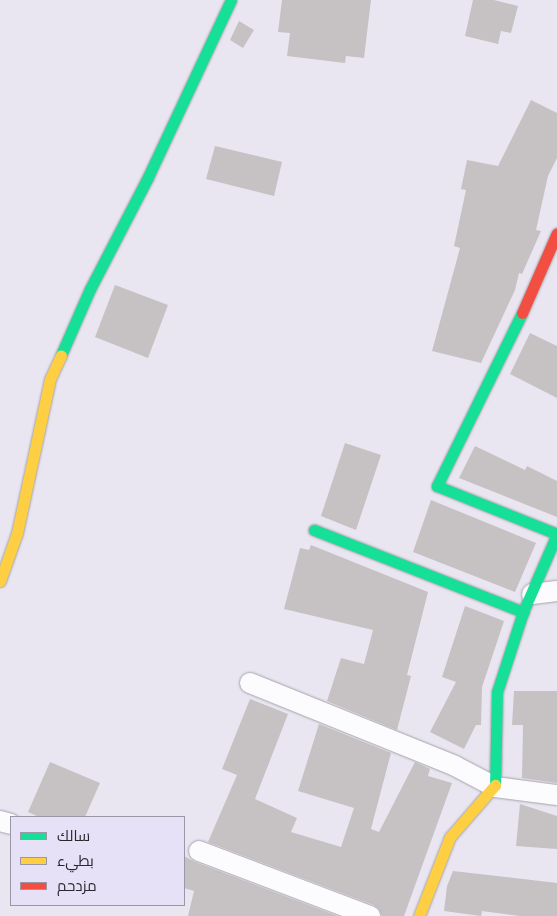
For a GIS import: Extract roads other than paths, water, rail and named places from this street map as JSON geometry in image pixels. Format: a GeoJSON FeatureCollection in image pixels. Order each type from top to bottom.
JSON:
{"type":"FeatureCollection","features":[{"type":"Feature","properties":{"kind":"street"},"geometry":{"type":"LineString","coordinates":[[0,581],[17,533],[50,379],[90,289],[148,177],[231,0]]}},
{"type":"Feature","properties":{"kind":"street"},"geometry":{"type":"LineString","coordinates":[[419,916],[450,838],[495,787],[497,692],[523,612],[557,534],[437,486],[513,333],[557,233]]}},
{"type":"Feature","properties":{"kind":"street"},"geometry":{"type":"LineString","coordinates":[[314,530],[523,612]]}},
{"type":"Feature","properties":{"kind":"street"},"geometry":{"type":"LineString","coordinates":[[532,594],[557,591]]}},
{"type":"Feature","properties":{"kind":"street"},"geometry":{"type":"LineString","coordinates":[[250,683],[455,766],[495,787],[557,795]]}},
{"type":"Feature","properties":{"kind":"street"},"geometry":{"type":"LineString","coordinates":[[199,851],[370,916]]}}]}
